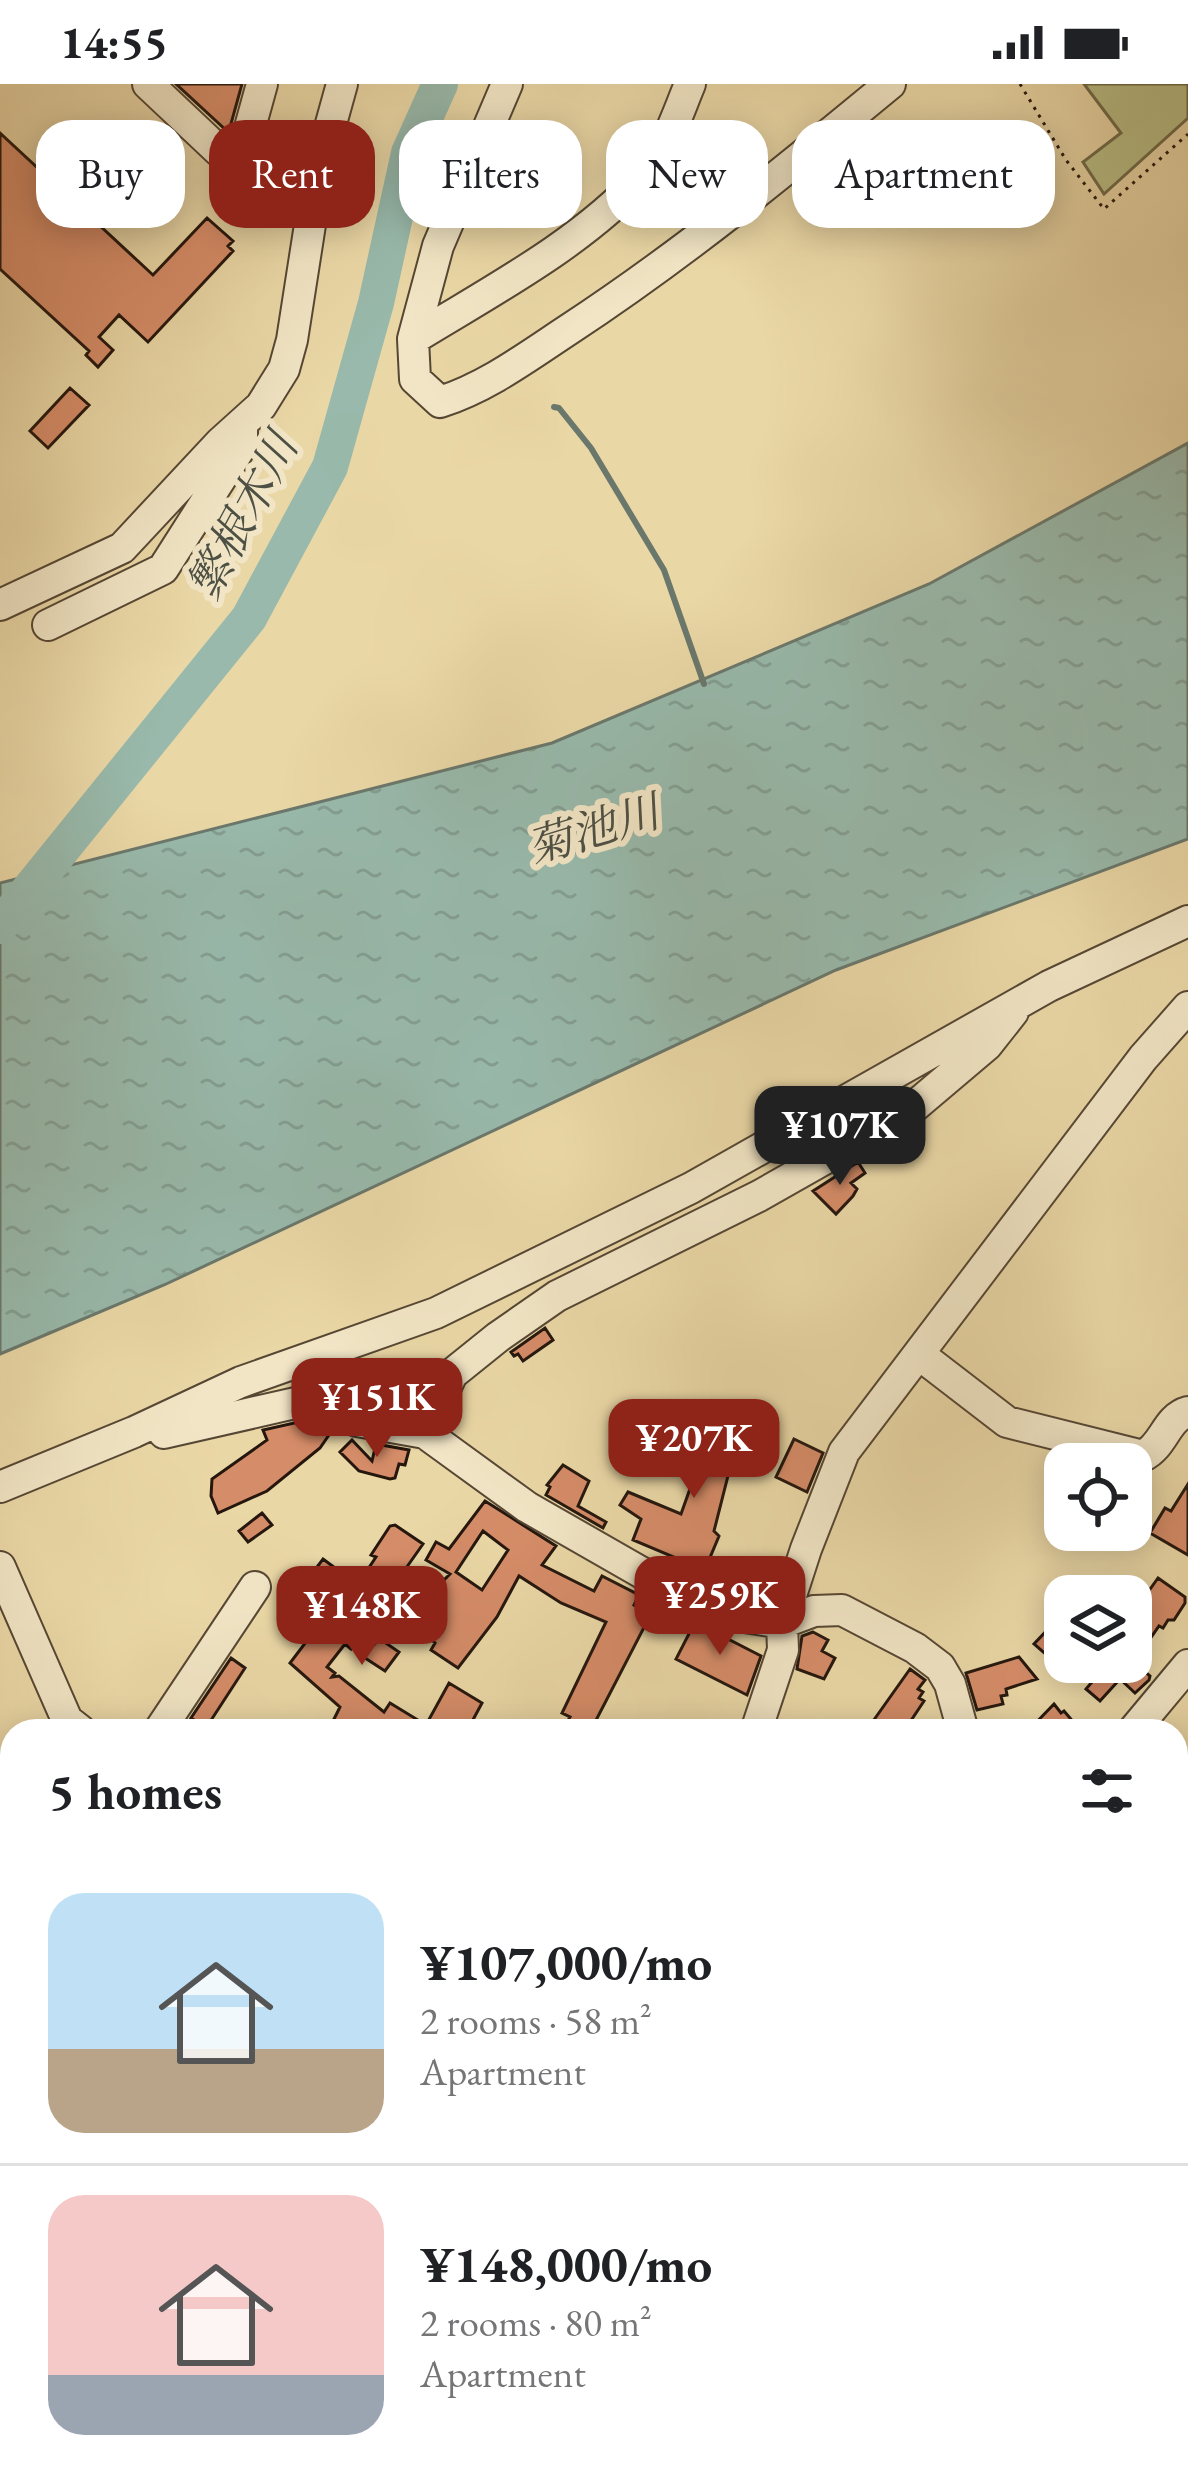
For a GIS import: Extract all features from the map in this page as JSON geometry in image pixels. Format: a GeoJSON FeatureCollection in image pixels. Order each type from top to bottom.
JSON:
{"type":"FeatureCollection","features":[{"type":"Feature","properties":{"kind":"street"},"geometry":{"type":"LineString","coordinates":[[148,84],[219,151],[234,153],[246,142],[262,84]]}},
{"type":"Feature","properties":{"kind":"street"},"geometry":{"type":"LineString","coordinates":[[0,604],[122,548],[261,406],[284,369],[292,340],[319,167],[341,84]]}},
{"type":"Feature","properties":{"kind":"street"},"geometry":{"type":"LineString","coordinates":[[507,84],[439,246],[413,339],[415,379],[440,402],[498,376],[601,308],[890,84]]}},
{"type":"Feature","properties":{"kind":"street"},"geometry":{"type":"LineString","coordinates":[[413,339],[591,223],[645,174],[690,84]]}},
{"type":"Feature","properties":{"kind":"street"},"geometry":{"type":"LineString","coordinates":[[46,582],[56,621],[163,569],[242,445],[243,423]]}},
{"type":"Feature","properties":{"kind":"street"},"geometry":{"type":"LineString","coordinates":[[0,1486],[241,1382],[436,1313],[691,1188],[1021,1002],[1188,921]]}},
{"type":"Feature","properties":{"kind":"street"},"geometry":{"type":"LineString","coordinates":[[425,1433],[452,1374],[498,1337],[557,1296],[759,1196],[908,1111],[987,1045],[1021,1002]]}},
{"type":"Feature","properties":{"kind":"street"},"geometry":{"type":"LineString","coordinates":[[760,1719],[783,1650],[782,1623],[844,1452],[1143,1058],[1188,1007]]}},
{"type":"Feature","properties":{"kind":"street"},"geometry":{"type":"LineString","coordinates":[[920,1355],[1007,1422],[1143,1456],[1155,1450],[1174,1417],[1188,1412]]}},
{"type":"Feature","properties":{"kind":"street"},"geometry":{"type":"LineString","coordinates":[[134,1432],[154,1436],[304,1401],[356,1421],[425,1433],[527,1507],[672,1590],[725,1613],[782,1623],[814,1611],[842,1610],[915,1648],[940,1667],[960,1719]]}},
{"type":"Feature","properties":{"kind":"street"},"geometry":{"type":"LineString","coordinates":[[0,1567],[68,1719]]}},
{"type":"Feature","properties":{"kind":"street"},"geometry":{"type":"LineString","coordinates":[[167,1719],[255,1587]]}},
{"type":"Feature","properties":{"kind":"street"},"geometry":{"type":"LineString","coordinates":[[1142,1719],[1188,1665]]}},
{"type":"Feature","properties":{"kind":"path"},"geometry":{"type":"LineString","coordinates":[[1020,84],[1066,160],[1104,209],[1188,134]]}},
{"type":"Feature","properties":{"kind":"green space"},"geometry":{"type":"Polygon","coordinates":[[[1084,84],[1188,84],[1188,118],[1104,194],[1083,162],[1121,133],[1084,84]]]}},
{"type":"Feature","properties":{"kind":"water","name":"菊池川"},"geometry":{"type":"Polygon","coordinates":[[[1188,443],[1188,839],[836,970],[164,1285],[0,1354],[0,883],[552,743],[929,584],[1188,443]]]}},
{"type":"Feature","properties":{"kind":"building"},"geometry":{"type":"Polygon","coordinates":[[[176,84],[242,84],[232,120],[215,120],[176,84]]]}},
{"type":"Feature","properties":{"kind":"building"},"geometry":{"type":"Polygon","coordinates":[[[0,133],[36,166],[36,228],[102,228],[153,275],[207,218],[209,228],[218,228],[233,241],[228,246],[233,251],[148,342],[119,315],[99,337],[113,350],[98,367],[86,355],[89,351],[0,269],[0,133]]]}},
{"type":"Feature","properties":{"kind":"building"},"geometry":{"type":"Polygon","coordinates":[[[70,388],[89,405],[48,448],[30,431],[70,388]]]}},
{"type":"Feature","properties":{"kind":"building"},"geometry":{"type":"Polygon","coordinates":[[[858,1162],[865,1173],[851,1183],[857,1189],[836,1214],[813,1191],[858,1162]]]}},
{"type":"Feature","properties":{"kind":"building"},"geometry":{"type":"Polygon","coordinates":[[[545,1328],[553,1340],[523,1361],[518,1354],[514,1356],[511,1352],[545,1328]]]}},
{"type":"Feature","properties":{"kind":"building"},"geometry":{"type":"Polygon","coordinates":[[[391,1383],[398,1400],[384,1406],[377,1390],[391,1383]]]}},
{"type":"Feature","properties":{"kind":"building"},"geometry":{"type":"Polygon","coordinates":[[[717,1413],[757,1420],[753,1437],[742,1434],[731,1464],[714,1531],[719,1536],[701,1579],[685,1571],[688,1563],[633,1540],[641,1519],[620,1505],[628,1492],[681,1514],[717,1413]]]}},
{"type":"Feature","properties":{"kind":"building"},"geometry":{"type":"Polygon","coordinates":[[[303,1421],[331,1432],[320,1448],[267,1491],[218,1513],[211,1496],[212,1479],[267,1440],[263,1430],[303,1421]]]}},
{"type":"Feature","properties":{"kind":"building"},"geometry":{"type":"Polygon","coordinates":[[[794,1439],[823,1453],[807,1492],[776,1477],[794,1439]]]}},
{"type":"Feature","properties":{"kind":"building"},"geometry":{"type":"Polygon","coordinates":[[[352,1440],[372,1461],[376,1444],[409,1450],[405,1465],[399,1464],[395,1478],[390,1479],[359,1471],[340,1452],[352,1440]]]}},
{"type":"Feature","properties":{"kind":"building"},"geometry":{"type":"Polygon","coordinates":[[[563,1465],[589,1481],[578,1506],[606,1522],[603,1528],[546,1495],[547,1485],[563,1465]]]}},
{"type":"Feature","properties":{"kind":"building"},"geometry":{"type":"Polygon","coordinates":[[[1188,1484],[1188,1555],[1152,1534],[1165,1508],[1171,1511],[1188,1484]]]}},
{"type":"Feature","properties":{"kind":"building"},"geometry":{"type":"Polygon","coordinates":[[[485,1501],[556,1546],[542,1565],[594,1591],[602,1576],[639,1595],[634,1605],[651,1614],[597,1719],[569,1719],[562,1713],[606,1622],[561,1603],[519,1576],[497,1617],[458,1668],[431,1650],[435,1643],[418,1627],[426,1618],[416,1607],[450,1574],[426,1560],[436,1542],[449,1549],[485,1501]],[[483,1531],[456,1572],[482,1590],[508,1550],[483,1531]]]}},
{"type":"Feature","properties":{"kind":"building"},"geometry":{"type":"Polygon","coordinates":[[[262,1513],[272,1525],[248,1542],[239,1531],[262,1513]]]}},
{"type":"Feature","properties":{"kind":"building"},"geometry":{"type":"Polygon","coordinates":[[[395,1525],[423,1544],[392,1588],[366,1572],[376,1557],[371,1555],[395,1525]]]}},
{"type":"Feature","properties":{"kind":"building"},"geometry":{"type":"Polygon","coordinates":[[[323,1559],[358,1585],[336,1615],[362,1633],[351,1649],[345,1644],[327,1667],[335,1673],[332,1677],[339,1676],[384,1712],[390,1703],[416,1719],[334,1719],[340,1707],[290,1663],[322,1621],[298,1602],[316,1578],[311,1575],[323,1559]]]}},
{"type":"Feature","properties":{"kind":"building"},"geometry":{"type":"Polygon","coordinates":[[[1158,1578],[1185,1597],[1185,1603],[1174,1620],[1159,1626],[1152,1636],[1152,1586],[1158,1578]]]}},
{"type":"Feature","properties":{"kind":"building"},"geometry":{"type":"Polygon","coordinates":[[[695,1622],[761,1656],[747,1695],[676,1659],[695,1622]]]}},
{"type":"Feature","properties":{"kind":"building"},"geometry":{"type":"Polygon","coordinates":[[[813,1632],[828,1640],[822,1651],[835,1658],[824,1679],[797,1669],[802,1636],[813,1632]]]}},
{"type":"Feature","properties":{"kind":"building"},"geometry":{"type":"Polygon","coordinates":[[[1044,1633],[1044,1653],[1034,1644],[1044,1633]]]}},
{"type":"Feature","properties":{"kind":"building"},"geometry":{"type":"Polygon","coordinates":[[[380,1639],[399,1652],[385,1671],[362,1656],[380,1639]]]}},
{"type":"Feature","properties":{"kind":"building"},"geometry":{"type":"Polygon","coordinates":[[[1019,1657],[1037,1679],[1006,1689],[1003,1704],[977,1710],[966,1673],[1019,1657]]]}},
{"type":"Feature","properties":{"kind":"building"},"geometry":{"type":"Polygon","coordinates":[[[231,1658],[245,1668],[212,1719],[191,1718],[231,1658]]]}},
{"type":"Feature","properties":{"kind":"building"},"geometry":{"type":"Polygon","coordinates":[[[910,1669],[925,1680],[918,1689],[924,1701],[912,1719],[875,1719],[910,1669]]]}},
{"type":"Feature","properties":{"kind":"building"},"geometry":{"type":"Polygon","coordinates":[[[449,1683],[482,1703],[473,1719],[429,1719],[449,1683]]]}},
{"type":"Feature","properties":{"kind":"building"},"geometry":{"type":"Polygon","coordinates":[[[1091,1683],[1116,1683],[1100,1701],[1086,1689],[1091,1683]]]}},
{"type":"Feature","properties":{"kind":"building"},"geometry":{"type":"Polygon","coordinates":[[[1124,1683],[1146,1683],[1135,1693],[1124,1683]]]}},
{"type":"Feature","properties":{"kind":"building"},"geometry":{"type":"Polygon","coordinates":[[[1054,1704],[1071,1719],[1040,1719],[1054,1704]]]}},
{"type":"Feature","properties":{"kind":"waterway","name":"繁根木川"},"geometry":{"type":"LineString","coordinates":[[0,926],[249,618],[330,467],[376,303],[409,153],[440,84]]}},
{"type":"Feature","properties":{"kind":"waterway"},"geometry":{"type":"LineString","coordinates":[[554,407],[591,448],[664,570],[704,684]]}}]}
